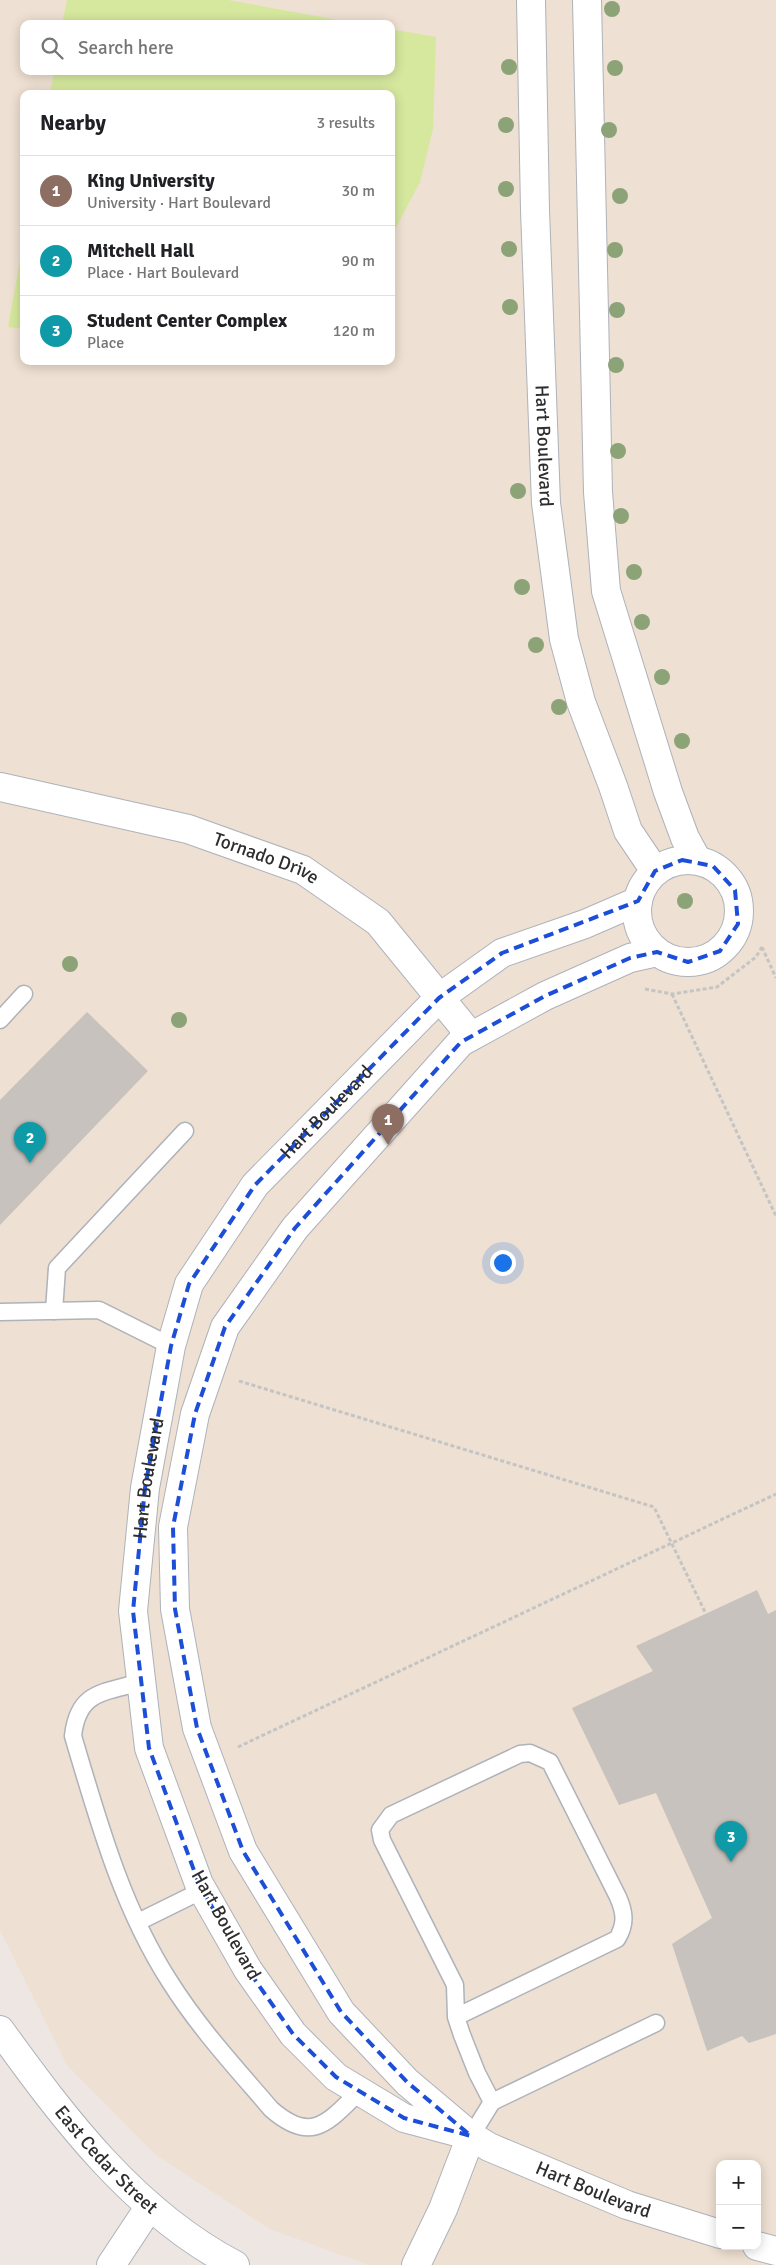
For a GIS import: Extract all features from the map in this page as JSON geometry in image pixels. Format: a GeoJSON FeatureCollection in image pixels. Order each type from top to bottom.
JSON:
{"type":"FeatureCollection","features":[{"type":"Feature","properties":{"kind":"street","name":"Hart Boulevard"},"geometry":{"type":"LineString","coordinates":[[531,0],[534,210],[546,503],[564,638],[581,702],[628,831],[655,871]]}},
{"type":"Feature","properties":{"kind":"street"},"geometry":{"type":"LineString","coordinates":[[587,0],[598,492],[606,591],[668,792],[685,838],[697,860]]}},
{"type":"Feature","properties":{"kind":"street","name":"Tornado Drive"},"geometry":{"type":"LineString","coordinates":[[0,787],[188,829],[303,870],[378,922],[471,1036]]}},
{"type":"Feature","properties":{"kind":"street"},"geometry":{"type":"LineString","coordinates":[[682,860],[697,860],[713,866],[726,876],[735,890],[739,907],[738,924],[732,939],[720,952],[705,960],[688,962],[672,959],[657,952],[647,941],[640,929],[637,916],[638,901],[644,885],[655,871],[668,864],[682,860]]}},
{"type":"Feature","properties":{"kind":"street","name":"Hart Boulevard"},"geometry":{"type":"LineString","coordinates":[[471,2136],[404,2118],[336,2077],[293,2034],[248,1970],[203,1890],[149,1748],[133,1611],[145,1488],[171,1346],[189,1284],[255,1185],[439,998],[502,953],[585,924],[638,901]]}},
{"type":"Feature","properties":{"kind":"street","name":"Hart Boulevard"},"geometry":{"type":"LineString","coordinates":[[657,952],[630,958],[545,996],[461,1042],[295,1228],[225,1327],[195,1414],[173,1527],[175,1609],[197,1728],[243,1850],[341,2012],[407,2082],[471,2136],[489,2147],[627,2205],[716,2233]]}},
{"type":"Feature","properties":{"kind":"street","name":"East Cedar Street"},"geometry":{"type":"LineString","coordinates":[[0,2030],[39,2084],[88,2146],[128,2187],[174,2227],[235,2265]]}},
{"type":"Feature","properties":{"kind":"street"},"geometry":{"type":"LineString","coordinates":[[416,2265],[443,2209],[471,2136]]}},
{"type":"Feature","properties":{"kind":"street"},"geometry":{"type":"LineString","coordinates":[[111,2265],[150,2206]]}},
{"type":"Feature","properties":{"kind":"street"},"geometry":{"type":"LineString","coordinates":[[761,2247],[776,2251]]}},
{"type":"Feature","properties":{"kind":"lane"},"geometry":{"type":"LineString","coordinates":[[0,1020],[24,994]]}},
{"type":"Feature","properties":{"kind":"lane"},"geometry":{"type":"LineString","coordinates":[[54,1311],[57,1268],[185,1131]]}},
{"type":"Feature","properties":{"kind":"lane"},"geometry":{"type":"LineString","coordinates":[[0,1312],[99,1310],[171,1346]]}},
{"type":"Feature","properties":{"kind":"lane"},"geometry":{"type":"LineString","coordinates":[[141,1682],[98,1694],[86,1701],[77,1716],[73,1736],[106,1847],[138,1922],[169,1980],[198,2024],[271,2110],[284,2121],[299,2128],[314,2128],[333,2118],[360,2091]]}},
{"type":"Feature","properties":{"kind":"lane"},"geometry":{"type":"LineString","coordinates":[[456,2017],[617,1939],[625,1921],[624,1908],[550,1762],[530,1753],[520,1754],[391,1815],[380,1830],[382,1840],[455,1985],[456,2017],[477,2072],[492,2102]]}},
{"type":"Feature","properties":{"kind":"lane"},"geometry":{"type":"LineString","coordinates":[[138,1922],[203,1890]]}},
{"type":"Feature","properties":{"kind":"lane"},"geometry":{"type":"LineString","coordinates":[[471,2136],[492,2102],[656,2023]]}},
{"type":"Feature","properties":{"kind":"path"},"geometry":{"type":"LineString","coordinates":[[637,988],[672,994],[717,987],[756,957],[762,947],[776,978]]}},
{"type":"Feature","properties":{"kind":"path"},"geometry":{"type":"LineString","coordinates":[[672,994],[776,1216]]}},
{"type":"Feature","properties":{"kind":"path"},"geometry":{"type":"LineString","coordinates":[[210,1372],[654,1507],[706,1614]]}},
{"type":"Feature","properties":{"kind":"path"},"geometry":{"type":"LineString","coordinates":[[209,1761],[776,1494]]}},
{"type":"Feature","properties":{"kind":"highlighted area"},"geometry":{"type":"Polygon","coordinates":[[[682,860],[713,866],[735,890],[738,924],[720,951],[688,962],[657,952],[630,958],[545,996],[461,1042],[295,1228],[225,1327],[195,1414],[173,1527],[175,1609],[197,1728],[243,1851],[341,2012],[407,2082],[471,2136],[404,2118],[336,2077],[293,2034],[248,1970],[199,1884],[149,1748],[133,1611],[145,1488],[171,1346],[189,1284],[255,1185],[439,998],[502,953],[638,901],[655,871],[682,860]]]}},
{"type":"Feature","properties":{"kind":"shaded area"},"geometry":{"type":"Polygon","coordinates":[[[0,0],[776,0],[776,2265],[369,2265],[270,2229],[156,2155],[67,2065],[0,1930],[0,0]]]}},
{"type":"Feature","properties":{"kind":"green space"},"geometry":{"type":"Polygon","coordinates":[[[67,0],[228,0],[338,20],[63,20],[67,0]]]}},
{"type":"Feature","properties":{"kind":"green space"},"geometry":{"type":"Polygon","coordinates":[[[395,30],[436,37],[433,129],[420,182],[395,229],[395,90],[51,90],[53,75],[395,75],[395,30]]]}},
{"type":"Feature","properties":{"kind":"green space"},"geometry":{"type":"Polygon","coordinates":[[[20,260],[20,328],[8,327],[20,260]]]}},
{"type":"Feature","properties":{"kind":"building"},"geometry":{"type":"Polygon","coordinates":[[[87,1012],[148,1071],[0,1225],[0,1100],[87,1012]]]}},
{"type":"Feature","properties":{"kind":"building"},"geometry":{"type":"Polygon","coordinates":[[[757,1590],[768,1614],[776,1610],[776,2034],[749,2043],[742,2036],[707,2051],[672,1944],[712,1918],[656,1793],[619,1805],[572,1708],[653,1671],[636,1646],[757,1590]]]}},
{"type":"Feature","properties":{"kind":"place","name":"King University"},"geometry":{"type":"Point","coordinates":[388,1145]}},
{"type":"Feature","properties":{"kind":"place","name":"Mitchell Hall"},"geometry":{"type":"Point","coordinates":[30,1163]}},
{"type":"Feature","properties":{"kind":"place","name":"Student Center Complex"},"geometry":{"type":"Point","coordinates":[731,1862]}}]}
